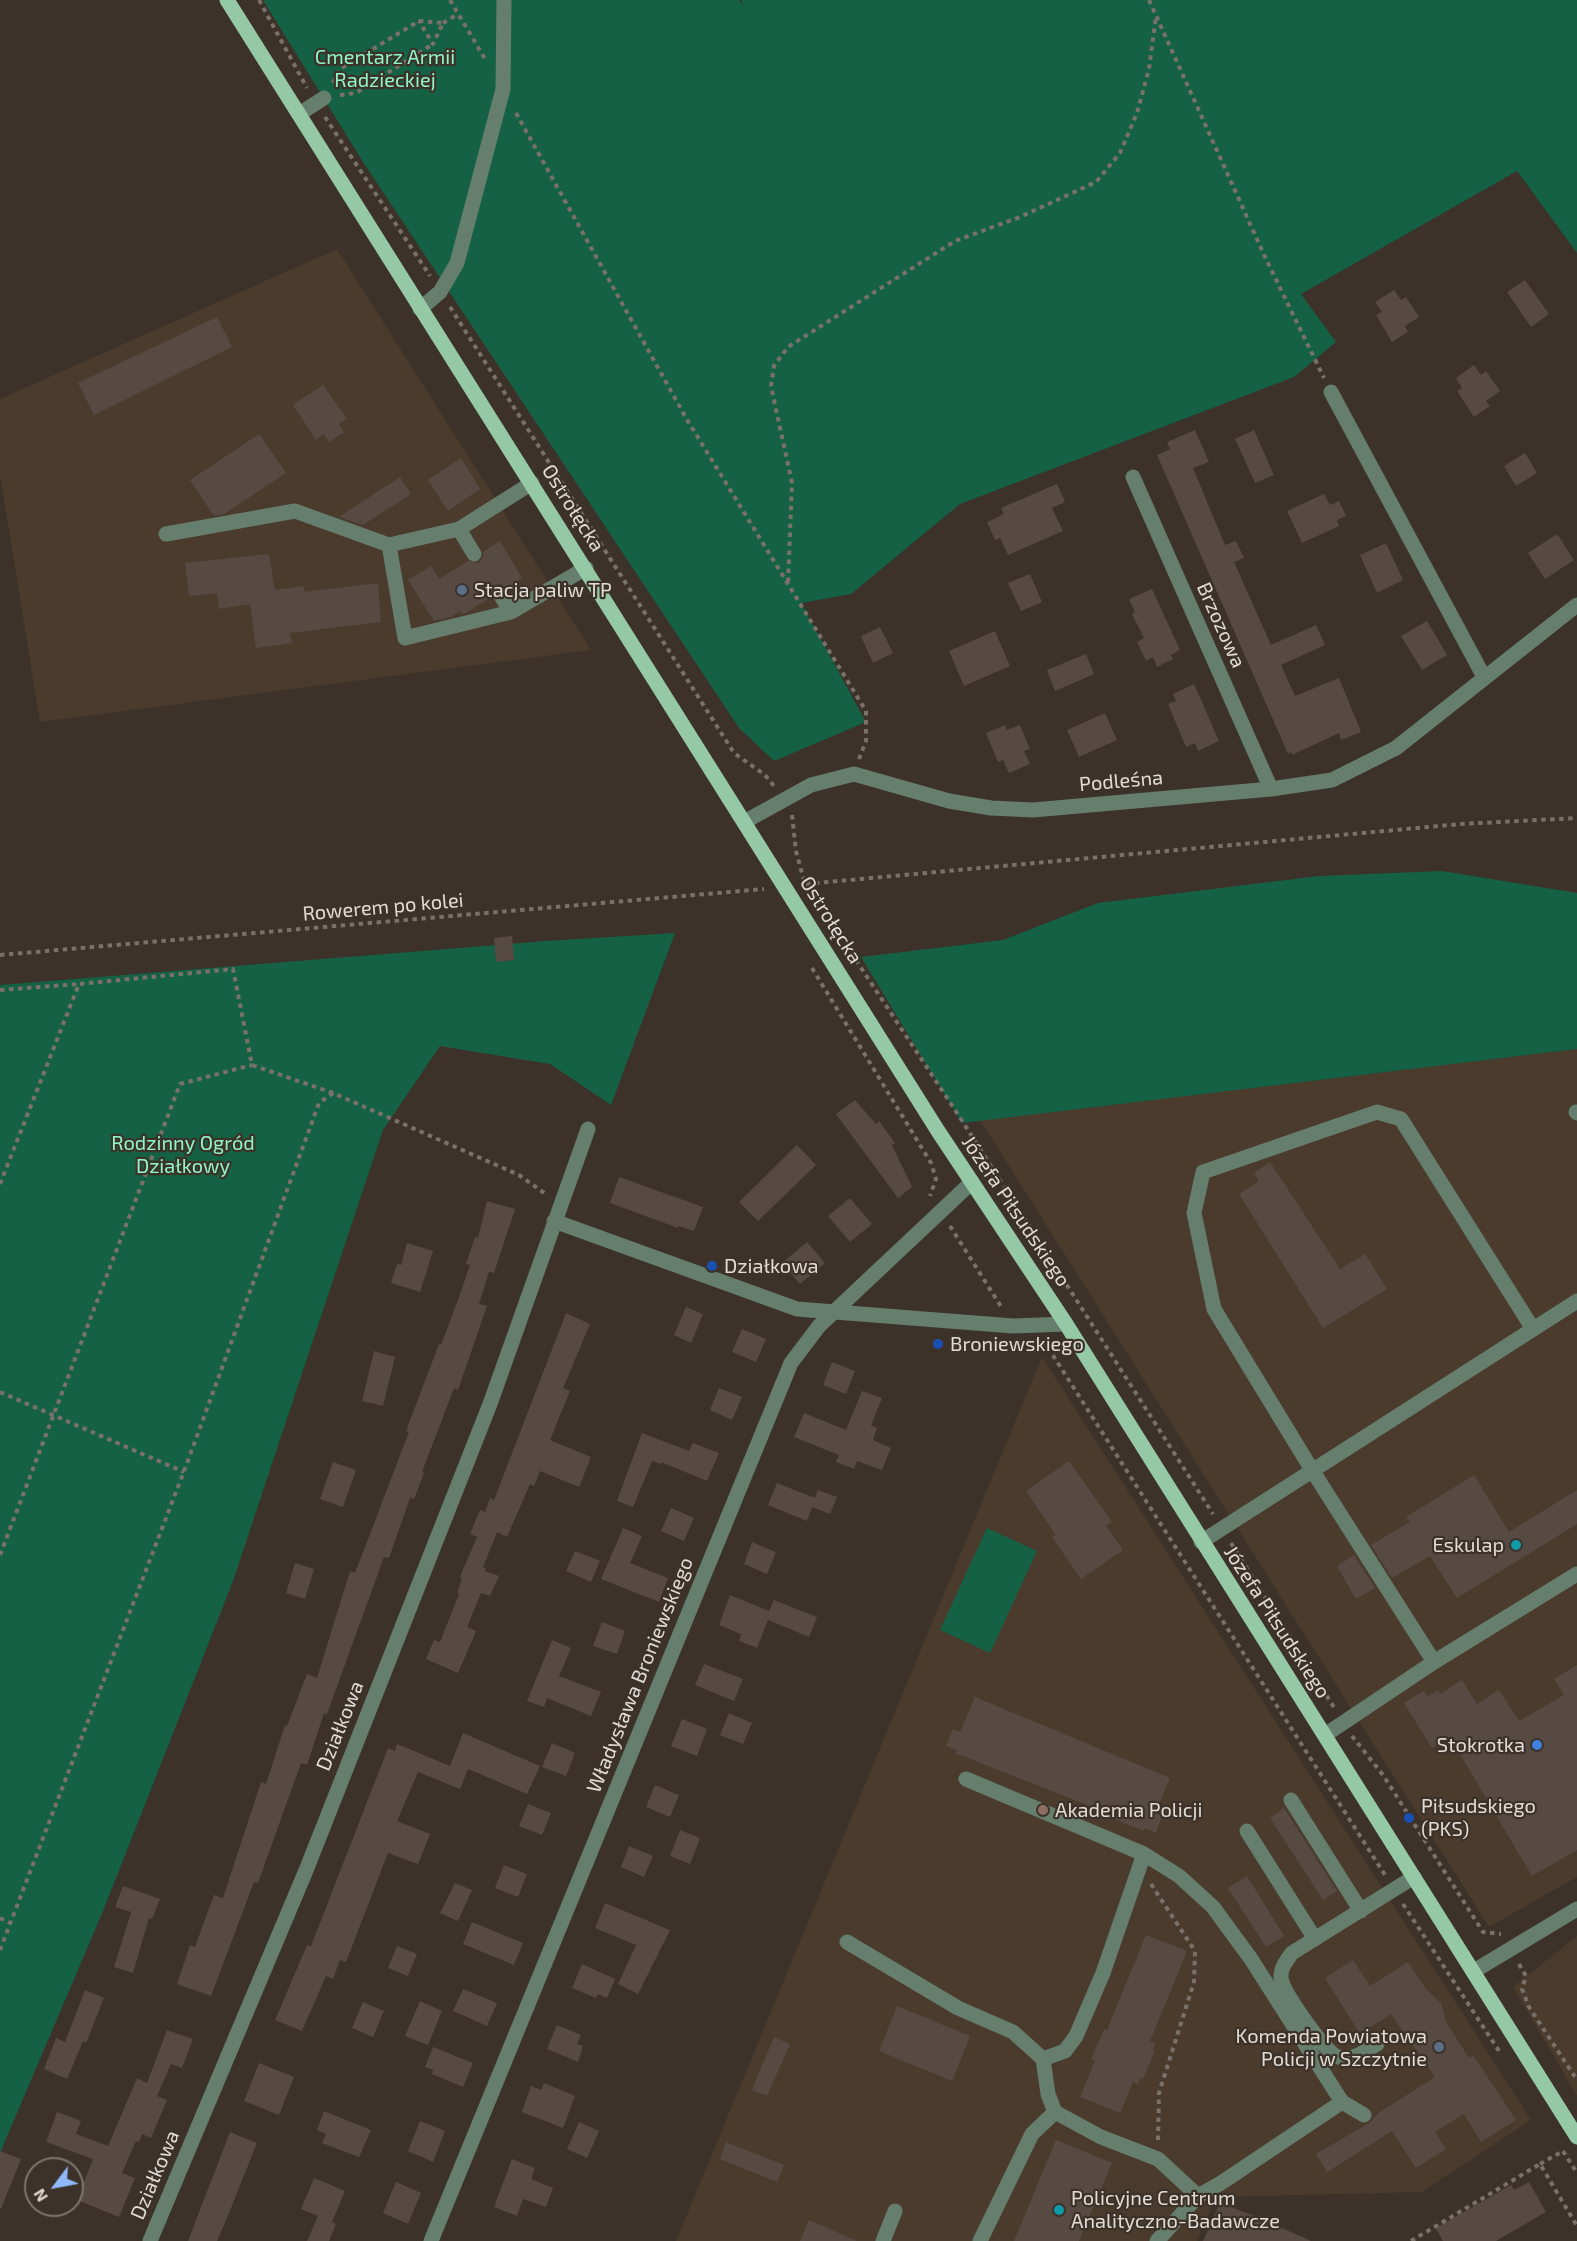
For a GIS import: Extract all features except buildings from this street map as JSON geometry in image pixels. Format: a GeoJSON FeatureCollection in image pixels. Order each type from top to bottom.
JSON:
{"type":"FeatureCollection","features":[{"type":"Feature","properties":{"kind":"main road","name":"Ostrołęcka"},"geometry":{"type":"LineString","coordinates":[[227,0],[938,1131]]}},
{"type":"Feature","properties":{"kind":"main road","name":"Józefa Piłsudskiego"},"geometry":{"type":"LineString","coordinates":[[938,1131],[1066,1324],[1577,2137]]}},
{"type":"Feature","properties":{"kind":"street"},"geometry":{"type":"LineString","coordinates":[[420,309],[440,292],[457,263],[502,88],[504,0]]}},
{"type":"Feature","properties":{"kind":"street"},"geometry":{"type":"LineString","coordinates":[[299,114],[320,101]]}},
{"type":"Feature","properties":{"kind":"street"},"geometry":{"type":"LineString","coordinates":[[1331,392],[1484,677]]}},
{"type":"Feature","properties":{"kind":"street","name":"Brzozowa"},"geometry":{"type":"LineString","coordinates":[[1133,477],[1271,789]]}},
{"type":"Feature","properties":{"kind":"street"},"geometry":{"type":"LineString","coordinates":[[166,534],[295,511],[389,545],[459,529],[532,483]]}},
{"type":"Feature","properties":{"kind":"street"},"geometry":{"type":"LineString","coordinates":[[459,529],[474,554]]}},
{"type":"Feature","properties":{"kind":"street"},"geometry":{"type":"LineString","coordinates":[[389,545],[405,638],[511,612],[586,568]]}},
{"type":"Feature","properties":{"kind":"street"},"geometry":{"type":"LineString","coordinates":[[500,594],[511,612]]}},
{"type":"Feature","properties":{"kind":"street","name":"Podleśna"},"geometry":{"type":"LineString","coordinates":[[854,774],[949,801],[991,808],[1033,810],[1271,789],[1332,780],[1373,762],[1396,748],[1577,605]]}},
{"type":"Feature","properties":{"kind":"street"},"geometry":{"type":"LineString","coordinates":[[744,822],[811,785],[854,774]]}},
{"type":"Feature","properties":{"kind":"street"},"geometry":{"type":"LineString","coordinates":[[1434,1662],[1312,1470],[1214,1309],[1194,1213],[1203,1173],[1377,1112],[1401,1119],[1533,1329]]}},
{"type":"Feature","properties":{"kind":"street","name":"Działkowa"},"geometry":{"type":"LineString","coordinates":[[150,2241],[307,1868],[490,1404],[588,1129]]}},
{"type":"Feature","properties":{"kind":"street","name":"Władysława Broniewskiego"},"geometry":{"type":"LineString","coordinates":[[431,2241],[791,1363],[810,1337],[834,1312],[972,1182]]}},
{"type":"Feature","properties":{"kind":"street"},"geometry":{"type":"LineString","coordinates":[[554,1221],[797,1309],[1013,1326],[1066,1324]]}},
{"type":"Feature","properties":{"kind":"street"},"geometry":{"type":"LineString","coordinates":[[1201,1542],[1577,1301]]}},
{"type":"Feature","properties":{"kind":"street"},"geometry":{"type":"LineString","coordinates":[[1325,1735],[1434,1662],[1577,1574]]}},
{"type":"Feature","properties":{"kind":"street"},"geometry":{"type":"LineString","coordinates":[[966,1779],[1179,1876],[1213,1907],[1251,1959],[1342,2102],[1364,2115]]}},
{"type":"Feature","properties":{"kind":"street"},"geometry":{"type":"LineString","coordinates":[[1292,1800],[1361,1911]]}},
{"type":"Feature","properties":{"kind":"street"},"geometry":{"type":"LineString","coordinates":[[1247,1832],[1315,1939]]}},
{"type":"Feature","properties":{"kind":"street"},"geometry":{"type":"LineString","coordinates":[[1043,2059],[1065,2051],[1076,2036],[1103,1974],[1141,1859]]}},
{"type":"Feature","properties":{"kind":"street"},"geometry":{"type":"LineString","coordinates":[[1377,2044],[1354,2058],[1338,2057],[1321,2044],[1281,1981],[1282,1966],[1287,1959],[1315,1939],[1414,1877]]}},
{"type":"Feature","properties":{"kind":"street"},"geometry":{"type":"LineString","coordinates":[[1474,1971],[1577,1909]]}},
{"type":"Feature","properties":{"kind":"street"},"geometry":{"type":"LineString","coordinates":[[847,1942],[958,2008],[1013,2032],[1043,2059],[1048,2094],[1055,2112],[1101,2137],[1158,2159],[1198,2196]]}},
{"type":"Feature","properties":{"kind":"street"},"geometry":{"type":"LineString","coordinates":[[1157,2241],[1198,2196],[1342,2102]]}},
{"type":"Feature","properties":{"kind":"street"},"geometry":{"type":"LineString","coordinates":[[980,2241],[1032,2134],[1055,2112]]}},
{"type":"Feature","properties":{"kind":"street"},"geometry":{"type":"LineString","coordinates":[[883,2241],[895,2211]]}},
{"type":"Feature","properties":{"kind":"path"},"geometry":{"type":"LineString","coordinates":[[259,0],[440,292],[734,753],[765,775],[784,800],[794,820],[796,851],[810,892]]}},
{"type":"Feature","properties":{"kind":"path"},"geometry":{"type":"LineString","coordinates":[[450,0],[486,60]]}},
{"type":"Feature","properties":{"kind":"path"},"geometry":{"type":"LineString","coordinates":[[1149,0],[1265,257],[1331,392]]}},
{"type":"Feature","properties":{"kind":"path"},"geometry":{"type":"LineString","coordinates":[[320,101],[356,93],[433,44],[443,23],[458,14]]}},
{"type":"Feature","properties":{"kind":"path"},"geometry":{"type":"LineString","coordinates":[[788,583],[792,483],[771,386],[774,366],[788,347],[956,241],[1020,218],[1096,182],[1120,153],[1137,113],[1149,69],[1156,16]]}},
{"type":"Feature","properties":{"kind":"path"},"geometry":{"type":"LineString","coordinates":[[320,101],[340,69],[419,21],[443,23]]}},
{"type":"Feature","properties":{"kind":"path"},"geometry":{"type":"LineString","coordinates":[[419,21],[433,44]]}},
{"type":"Feature","properties":{"kind":"path"},"geometry":{"type":"LineString","coordinates":[[502,88],[686,418],[866,711],[866,741],[854,774]]}},
{"type":"Feature","properties":{"kind":"path"},"geometry":{"type":"LineString","coordinates":[[806,884],[1461,824],[1577,818]]}},
{"type":"Feature","properties":{"kind":"path","name":"Rowerem po kolei"},"geometry":{"type":"LineString","coordinates":[[0,955],[768,889]]}},
{"type":"Feature","properties":{"kind":"path"},"geometry":{"type":"LineString","coordinates":[[843,941],[959,1116],[1343,1722],[1383,1775],[1483,1932],[1500,1934],[1511,1950],[1526,1976],[1522,1989],[1529,2007],[1577,2080]]}},
{"type":"Feature","properties":{"kind":"path"},"geometry":{"type":"LineString","coordinates":[[810,964],[931,1163],[936,1179],[929,1198],[1023,1340],[1047,1346],[1501,2055]]}},
{"type":"Feature","properties":{"kind":"path"},"geometry":{"type":"LineString","coordinates":[[0,990],[233,969],[252,1065]]}},
{"type":"Feature","properties":{"kind":"path"},"geometry":{"type":"LineString","coordinates":[[0,1184],[79,984]]}},
{"type":"Feature","properties":{"kind":"path"},"geometry":{"type":"LineString","coordinates":[[0,1555],[180,1084],[252,1065],[333,1093],[519,1175],[560,1204]]}},
{"type":"Feature","properties":{"kind":"path"},"geometry":{"type":"LineString","coordinates":[[0,1950],[184,1472],[319,1103],[333,1093]]}},
{"type":"Feature","properties":{"kind":"path"},"geometry":{"type":"LineString","coordinates":[[0,1392],[184,1472]]}},
{"type":"Feature","properties":{"kind":"path"},"geometry":{"type":"LineString","coordinates":[[1141,1859],[1195,1951],[1194,1982],[1159,2093],[1158,2159]]}},
{"type":"Feature","properties":{"kind":"path"},"geometry":{"type":"LineString","coordinates":[[0,1918],[10,1923]]}},
{"type":"Feature","properties":{"kind":"path"},"geometry":{"type":"LineString","coordinates":[[1557,2141],[1577,2173]]}},
{"type":"Feature","properties":{"kind":"path"},"geometry":{"type":"LineString","coordinates":[[1411,2241],[1563,2151]]}},
{"type":"Feature","properties":{"kind":"path"},"geometry":{"type":"LineString","coordinates":[[1540,2164],[1577,2226]]}},
{"type":"Feature","properties":{"kind":"shaded area"},"geometry":{"type":"Polygon","coordinates":[[[337,249],[591,650],[40,722],[0,475],[0,399],[337,249]]]}},
{"type":"Feature","properties":{"kind":"shaded area"},"geometry":{"type":"Polygon","coordinates":[[[1577,1049],[1577,1877],[1489,1927],[980,1120],[1577,1049]]]}},
{"type":"Feature","properties":{"kind":"shaded area","name":"Akademia Policji"},"geometry":{"type":"Polygon","coordinates":[[[1042,1357],[1531,2120],[1422,2192],[1216,2197],[1197,2241],[676,2241],[1042,1357]]]}},
{"type":"Feature","properties":{"kind":"shaded area"},"geometry":{"type":"Polygon","coordinates":[[[1577,1936],[1577,2096],[1513,1987],[1577,1936]]]}},
{"type":"Feature","properties":{"kind":"green space","name":"Cmentarz Armii Radzieckiej"},"geometry":{"type":"Polygon","coordinates":[[[263,0],[739,0],[744,7],[741,0],[1577,0],[1577,253],[1517,171],[1301,294],[1336,342],[1294,377],[960,504],[851,594],[801,603],[866,722],[774,761],[739,728],[363,162],[263,0]]]}},
{"type":"Feature","properties":{"kind":"green space"},"geometry":{"type":"Polygon","coordinates":[[[1442,871],[1577,893],[1577,1049],[962,1123],[861,957],[1003,940],[1098,903],[1319,876],[1442,871]]]}},
{"type":"Feature","properties":{"kind":"green space","name":"Rodzinny Ogród Działkowy"},"geometry":{"type":"Polygon","coordinates":[[[675,933],[611,1105],[550,1064],[440,1046],[383,1130],[233,1581],[103,1911],[0,2153],[0,985],[546,941],[675,933]]]}},
{"type":"Feature","properties":{"kind":"green space"},"geometry":{"type":"Polygon","coordinates":[[[987,1528],[1037,1551],[990,1653],[940,1630],[987,1528]]]}},
{"type":"Feature","properties":{"kind":"place","name":"Stacja paliw TP"},"geometry":{"type":"Point","coordinates":[462,590]}},
{"type":"Feature","properties":{"kind":"place","name":"Działkowa"},"geometry":{"type":"Point","coordinates":[712,1266]}},
{"type":"Feature","properties":{"kind":"place","name":"Broniewskiego"},"geometry":{"type":"Point","coordinates":[938,1344]}},
{"type":"Feature","properties":{"kind":"place","name":"Eskulap"},"geometry":{"type":"Point","coordinates":[1516,1545]}},
{"type":"Feature","properties":{"kind":"place","name":"Stokrotka"},"geometry":{"type":"Point","coordinates":[1537,1745]}},
{"type":"Feature","properties":{"kind":"place","name":"Akademia Policji"},"geometry":{"type":"Point","coordinates":[1043,1810]}},
{"type":"Feature","properties":{"kind":"place","name":"Piłsudskiego (PKS)"},"geometry":{"type":"Point","coordinates":[1409,1818]}},
{"type":"Feature","properties":{"kind":"place","name":"Komenda Powiatowa Policji w Szczytnie"},"geometry":{"type":"Point","coordinates":[1439,2047]}},
{"type":"Feature","properties":{"kind":"place","name":"Policyjne Centrum Analityczno-Badawcze"},"geometry":{"type":"Point","coordinates":[1059,2210]}}]}
